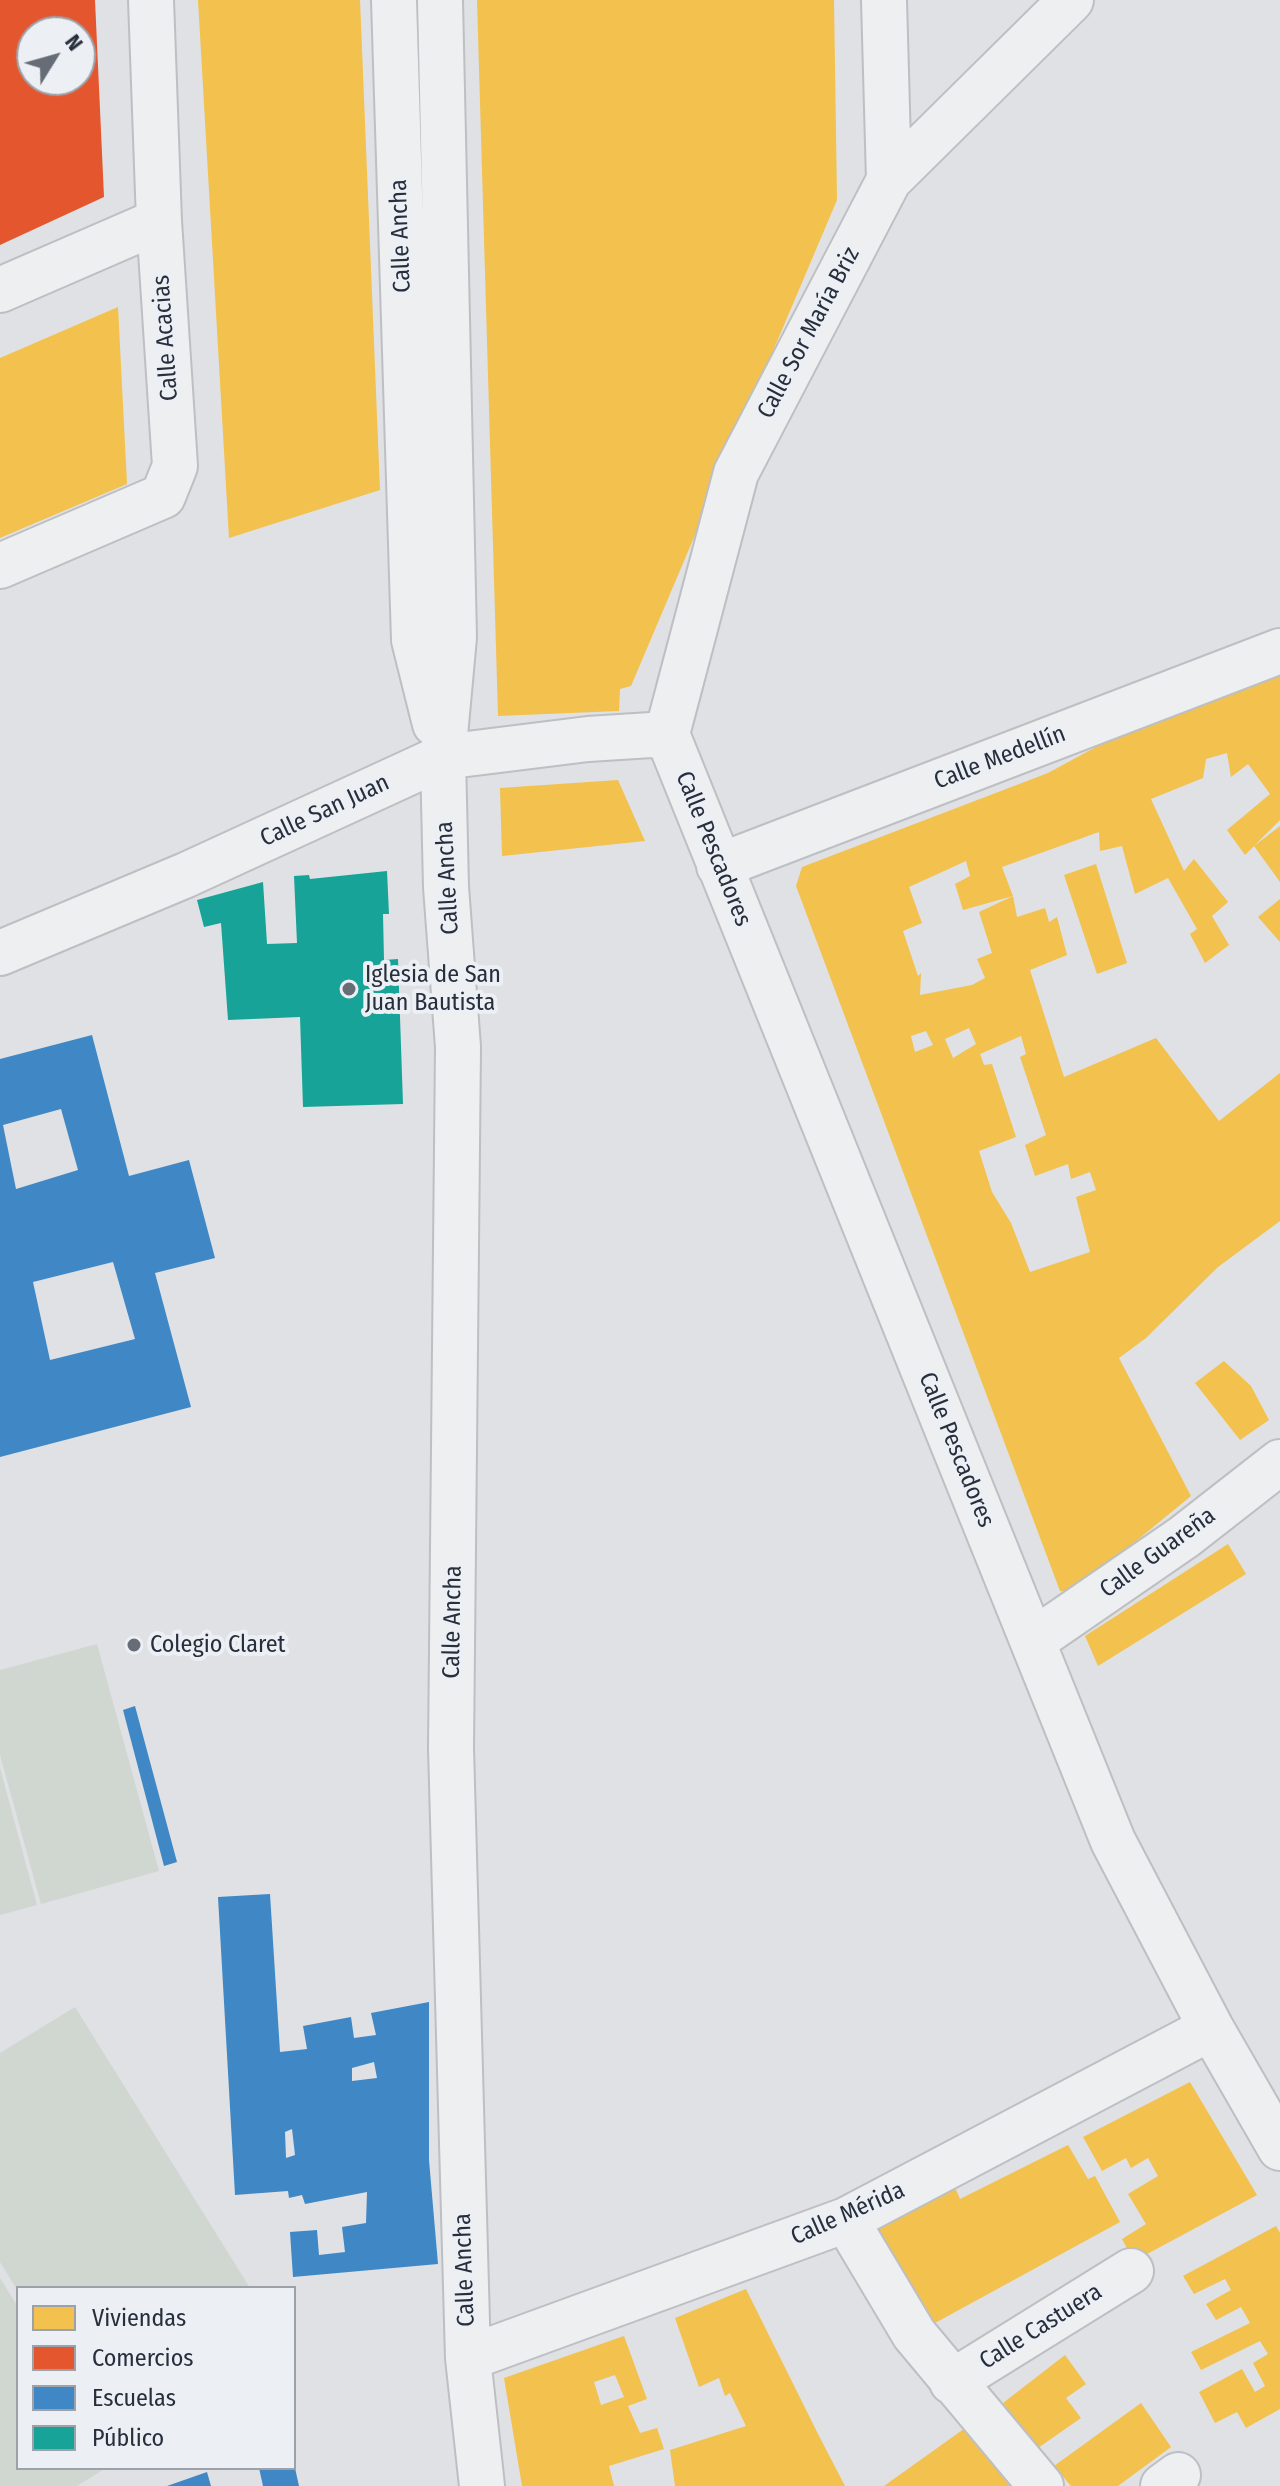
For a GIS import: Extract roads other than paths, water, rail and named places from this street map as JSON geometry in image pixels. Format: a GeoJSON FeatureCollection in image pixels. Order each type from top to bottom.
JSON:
{"type":"FeatureCollection","features":[{"type":"Feature","properties":{"kind":"street","name":"Calle Acacias"},"geometry":{"type":"LineString","coordinates":[[0,566],[163,496],[175,466],[159,221],[151,0]]}},
{"type":"Feature","properties":{"kind":"street","name":"Calle Ancha"},"geometry":{"type":"LineString","coordinates":[[394,0],[414,640],[443,757]]}},
{"type":"Feature","properties":{"kind":"street","name":"Calle Ancha"},"geometry":{"type":"LineString","coordinates":[[440,0],[454,637],[443,757],[446,887],[458,1047],[451,1748],[468,2358],[482,2486]]}},
{"type":"Feature","properties":{"kind":"street"},"geometry":{"type":"LineString","coordinates":[[884,0],[889,180]]}},
{"type":"Feature","properties":{"kind":"street","name":"Calle Sor María Briz"},"geometry":{"type":"LineString","coordinates":[[667,734],[736,473],[889,180],[1071,0]]}},
{"type":"Feature","properties":{"kind":"street"},"geometry":{"type":"LineString","coordinates":[[0,290],[159,221]]}},
{"type":"Feature","properties":{"kind":"street","name":"Calle Medellín"},"geometry":{"type":"LineString","coordinates":[[719,866],[1280,651]]}},
{"type":"Feature","properties":{"kind":"street","name":"Calle San Juan"},"geometry":{"type":"LineString","coordinates":[[0,953],[186,875],[443,757],[588,739],[667,734]]}},
{"type":"Feature","properties":{"kind":"street","name":"Calle Pescadores"},"geometry":{"type":"LineString","coordinates":[[667,734],[1113,1841],[1211,2028],[1280,2148]]}},
{"type":"Feature","properties":{"kind":"street","name":"Calle Guareña"},"geometry":{"type":"LineString","coordinates":[[1033,1641],[1184,1537],[1280,1462]]}},
{"type":"Feature","properties":{"kind":"street","name":"Calle Mérida"},"geometry":{"type":"LineString","coordinates":[[468,2358],[846,2220],[1211,2028]]}},
{"type":"Feature","properties":{"kind":"street","name":"Calle Castuera"},"geometry":{"type":"LineString","coordinates":[[846,2220],[914,2334],[1041,2486]]}},
{"type":"Feature","properties":{"kind":"street","name":"Calle Castuera"},"geometry":{"type":"LineString","coordinates":[[952,2382],[1131,2271]]}},
{"type":"Feature","properties":{"kind":"place","name":"Iglesia de San Juan Bautista"},"geometry":{"type":"Point","coordinates":[349,989]}},
{"type":"Feature","properties":{"kind":"place","name":"Colegio Claret"},"geometry":{"type":"Point","coordinates":[134,1645]}}]}
